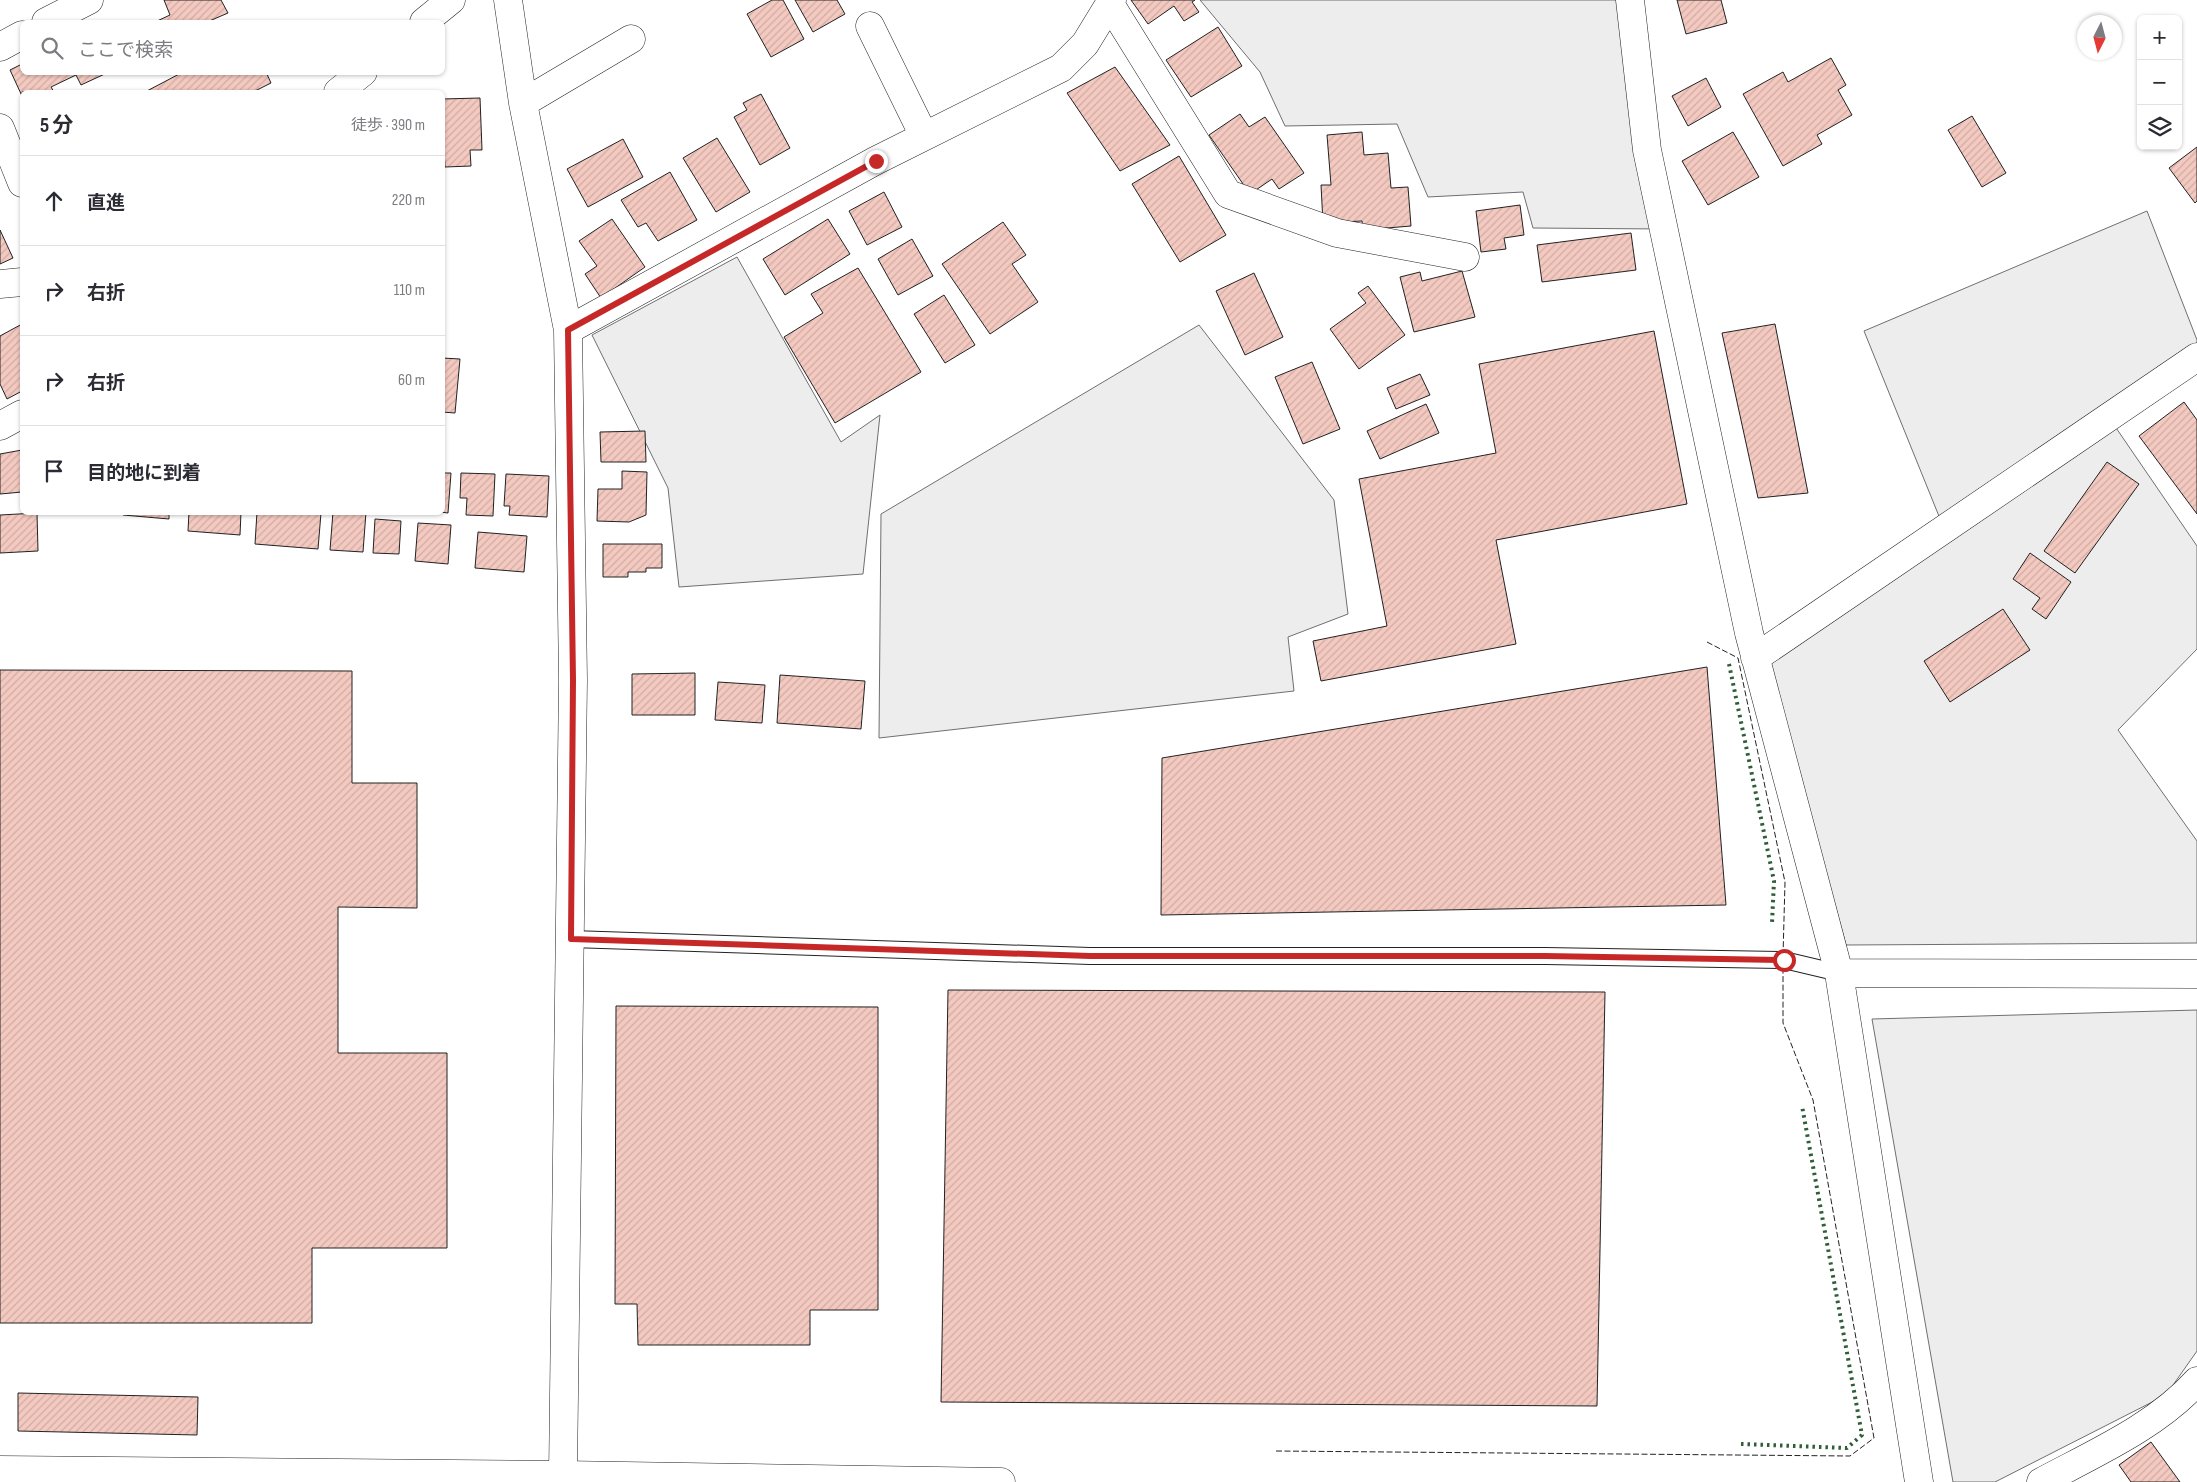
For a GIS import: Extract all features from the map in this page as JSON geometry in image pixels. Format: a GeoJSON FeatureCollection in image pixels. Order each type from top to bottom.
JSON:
{"type":"FeatureCollection","features":[{"type":"Feature","properties":{"kind":"street"},"geometry":{"type":"LineString","coordinates":[[50,20],[88,0]]}},
{"type":"Feature","properties":{"kind":"street"},"geometry":{"type":"LineString","coordinates":[[427,20],[452,0]]}},
{"type":"Feature","properties":{"kind":"street"},"geometry":{"type":"LineString","coordinates":[[508,0],[523,103],[568,330],[573,680],[571,939],[562,1475]]}},
{"type":"Feature","properties":{"kind":"street"},"geometry":{"type":"LineString","coordinates":[[1630,0],[1647,150],[1755,658],[1839,973],[1919,1482]]}},
{"type":"Feature","properties":{"kind":"street"},"geometry":{"type":"LineString","coordinates":[[568,330],[924,136],[1061,68],[1085,44],[1111,2],[1228,194],[1336,233],[1465,257]]}},
{"type":"Feature","properties":{"kind":"street"},"geometry":{"type":"LineString","coordinates":[[870,26],[924,136]]}},
{"type":"Feature","properties":{"kind":"street"},"geometry":{"type":"LineString","coordinates":[[0,47],[20,36]]}},
{"type":"Feature","properties":{"kind":"street"},"geometry":{"type":"LineString","coordinates":[[523,103],[631,39]]}},
{"type":"Feature","properties":{"kind":"street"},"geometry":{"type":"LineString","coordinates":[[340,90],[359,75]]}},
{"type":"Feature","properties":{"kind":"street"},"geometry":{"type":"LineString","coordinates":[[0,128],[20,178]]}},
{"type":"Feature","properties":{"kind":"street"},"geometry":{"type":"LineString","coordinates":[[0,284],[20,282]]}},
{"type":"Feature","properties":{"kind":"street"},"geometry":{"type":"LineString","coordinates":[[1755,658],[2197,357]]}},
{"type":"Feature","properties":{"kind":"street"},"geometry":{"type":"LineString","coordinates":[[0,426],[20,415]]}},
{"type":"Feature","properties":{"kind":"street"},"geometry":{"type":"LineString","coordinates":[[1839,973],[2197,974]]}},
{"type":"Feature","properties":{"kind":"street"},"geometry":{"type":"LineString","coordinates":[[2041,1482],[2135,1431],[2187,1392],[2197,1381]]}},
{"type":"Feature","properties":{"kind":"street"},"geometry":{"type":"LineString","coordinates":[[0,1470],[351,1478],[562,1475],[1001,1482]]}},
{"type":"Feature","properties":{"kind":"lane"},"geometry":{"type":"LineString","coordinates":[[571,939],[1090,956],[1545,956],[1784,960],[1839,973]]}},
{"type":"Feature","properties":{"kind":"shaded area"},"geometry":{"type":"Polygon","coordinates":[[[1200,0],[1626,0],[1664,229],[1533,228],[1523,192],[1428,197],[1397,124],[1285,126],[1260,72],[1200,0]]]}},
{"type":"Feature","properties":{"kind":"shaded area"},"geometry":{"type":"Polygon","coordinates":[[[2147,211],[2197,340],[2197,361],[2112,422],[2197,546],[2197,649],[2118,730],[2197,841],[2197,943],[1846,945],[1767,660],[1945,531],[1864,331],[2147,211]]]}},
{"type":"Feature","properties":{"kind":"shaded area"},"geometry":{"type":"Polygon","coordinates":[[[737,257],[841,442],[880,415],[863,574],[679,587],[668,488],[592,335],[737,257]]]}},
{"type":"Feature","properties":{"kind":"shaded area"},"geometry":{"type":"Polygon","coordinates":[[[1199,325],[1334,500],[1348,614],[1288,637],[1294,691],[879,738],[881,514],[1199,325]]]}},
{"type":"Feature","properties":{"kind":"shaded area"},"geometry":{"type":"Polygon","coordinates":[[[2197,1010],[2197,1351],[2166,1395],[1995,1482],[1953,1482],[1872,1019],[2197,1010]]]}},
{"type":"Feature","properties":{"kind":"building"},"geometry":{"type":"Polygon","coordinates":[[[164,0],[221,0],[228,13],[212,20],[159,20],[170,15],[164,0]]]}},
{"type":"Feature","properties":{"kind":"building"},"geometry":{"type":"Polygon","coordinates":[[[772,0],[783,0],[804,39],[771,57],[747,14],[772,0]]]}},
{"type":"Feature","properties":{"kind":"building"},"geometry":{"type":"Polygon","coordinates":[[[795,0],[837,0],[845,14],[813,32],[795,0]]]}},
{"type":"Feature","properties":{"kind":"building"},"geometry":{"type":"Polygon","coordinates":[[[1131,0],[1195,0],[1192,2],[1199,12],[1184,21],[1174,6],[1148,24],[1131,0]]]}},
{"type":"Feature","properties":{"kind":"building"},"geometry":{"type":"Polygon","coordinates":[[[1677,0],[1721,0],[1727,23],[1686,34],[1677,0]]]}},
{"type":"Feature","properties":{"kind":"building"},"geometry":{"type":"Polygon","coordinates":[[[1218,27],[1242,66],[1191,97],[1166,60],[1218,27]]]}},
{"type":"Feature","properties":{"kind":"building"},"geometry":{"type":"Polygon","coordinates":[[[1831,58],[1846,85],[1838,90],[1852,115],[1817,135],[1822,144],[1783,166],[1743,94],[1783,72],[1788,82],[1831,58]]]}},
{"type":"Feature","properties":{"kind":"building"},"geometry":{"type":"Polygon","coordinates":[[[20,65],[20,75],[76,75],[51,87],[53,90],[20,90],[20,92],[10,70],[20,65]]]}},
{"type":"Feature","properties":{"kind":"building"},"geometry":{"type":"Polygon","coordinates":[[[1115,67],[1170,145],[1120,171],[1067,93],[1115,67]]]}},
{"type":"Feature","properties":{"kind":"building"},"geometry":{"type":"Polygon","coordinates":[[[76,75],[103,75],[81,85],[76,75]]]}},
{"type":"Feature","properties":{"kind":"building"},"geometry":{"type":"Polygon","coordinates":[[[177,75],[267,75],[271,83],[257,90],[149,90],[177,75]]]}},
{"type":"Feature","properties":{"kind":"building"},"geometry":{"type":"Polygon","coordinates":[[[1706,78],[1721,107],[1688,126],[1672,96],[1706,78]]]}},
{"type":"Feature","properties":{"kind":"building"},"geometry":{"type":"Polygon","coordinates":[[[761,94],[790,148],[760,165],[734,117],[747,110],[743,103],[761,94]]]}},
{"type":"Feature","properties":{"kind":"building"},"geometry":{"type":"Polygon","coordinates":[[[480,98],[482,150],[470,150],[471,166],[445,167],[445,99],[480,98]]]}},
{"type":"Feature","properties":{"kind":"building"},"geometry":{"type":"Polygon","coordinates":[[[1240,114],[1249,127],[1265,117],[1304,173],[1279,189],[1272,179],[1250,194],[1209,135],[1240,114]]]}},
{"type":"Feature","properties":{"kind":"building"},"geometry":{"type":"Polygon","coordinates":[[[1972,116],[2006,173],[1982,187],[1948,130],[1972,116]]]}},
{"type":"Feature","properties":{"kind":"building"},"geometry":{"type":"Polygon","coordinates":[[[1362,132],[1364,155],[1388,153],[1391,188],[1408,187],[1411,226],[1363,230],[1362,221],[1323,223],[1321,185],[1331,185],[1327,135],[1362,132]]]}},
{"type":"Feature","properties":{"kind":"building"},"geometry":{"type":"Polygon","coordinates":[[[1733,132],[1759,177],[1708,205],[1682,161],[1733,132]]]}},
{"type":"Feature","properties":{"kind":"building"},"geometry":{"type":"Polygon","coordinates":[[[717,138],[750,192],[716,212],[683,158],[717,138]]]}},
{"type":"Feature","properties":{"kind":"building"},"geometry":{"type":"Polygon","coordinates":[[[623,139],[643,177],[588,207],[567,169],[623,139]]]}},
{"type":"Feature","properties":{"kind":"building"},"geometry":{"type":"Polygon","coordinates":[[[2197,147],[2197,201],[2195,203],[2169,168],[2197,147]]]}},
{"type":"Feature","properties":{"kind":"building"},"geometry":{"type":"Polygon","coordinates":[[[1179,156],[1226,235],[1180,262],[1132,184],[1179,156]]]}},
{"type":"Feature","properties":{"kind":"building"},"geometry":{"type":"Polygon","coordinates":[[[670,172],[697,220],[658,241],[646,223],[638,227],[621,200],[670,172]]]}},
{"type":"Feature","properties":{"kind":"building"},"geometry":{"type":"Polygon","coordinates":[[[884,192],[902,227],[867,245],[849,211],[884,192]]]}},
{"type":"Feature","properties":{"kind":"building"},"geometry":{"type":"Polygon","coordinates":[[[1520,205],[1524,235],[1504,238],[1506,249],[1481,252],[1476,211],[1520,205]]]}},
{"type":"Feature","properties":{"kind":"building"},"geometry":{"type":"Polygon","coordinates":[[[612,219],[645,267],[601,298],[585,274],[597,266],[579,241],[612,219]]]}},
{"type":"Feature","properties":{"kind":"building"},"geometry":{"type":"Polygon","coordinates":[[[828,219],[850,254],[785,295],[763,259],[828,219]]]}},
{"type":"Feature","properties":{"kind":"building"},"geometry":{"type":"Polygon","coordinates":[[[1003,222],[1026,255],[1012,264],[1038,302],[990,334],[942,264],[1003,222]]]}},
{"type":"Feature","properties":{"kind":"building"},"geometry":{"type":"Polygon","coordinates":[[[0,230],[13,258],[0,264],[0,230]]]}},
{"type":"Feature","properties":{"kind":"building"},"geometry":{"type":"Polygon","coordinates":[[[1631,233],[1636,270],[1542,282],[1537,245],[1631,233]]]}},
{"type":"Feature","properties":{"kind":"building"},"geometry":{"type":"Polygon","coordinates":[[[912,239],[933,276],[898,295],[878,259],[912,239]]]}},
{"type":"Feature","properties":{"kind":"building"},"geometry":{"type":"Polygon","coordinates":[[[858,268],[921,372],[835,423],[784,337],[823,313],[811,294],[858,268]]]}},
{"type":"Feature","properties":{"kind":"building"},"geometry":{"type":"Polygon","coordinates":[[[1462,271],[1475,317],[1414,332],[1400,277],[1420,272],[1422,281],[1462,271]]]}},
{"type":"Feature","properties":{"kind":"building"},"geometry":{"type":"Polygon","coordinates":[[[1254,273],[1283,337],[1245,355],[1216,291],[1254,273]]]}},
{"type":"Feature","properties":{"kind":"building"},"geometry":{"type":"Polygon","coordinates":[[[1368,286],[1405,335],[1359,369],[1330,329],[1366,303],[1358,293],[1368,286]]]}},
{"type":"Feature","properties":{"kind":"building"},"geometry":{"type":"Polygon","coordinates":[[[944,295],[975,345],[945,363],[914,314],[944,295]]]}},
{"type":"Feature","properties":{"kind":"building"},"geometry":{"type":"Polygon","coordinates":[[[1775,324],[1808,493],[1758,498],[1722,333],[1775,324]]]}},
{"type":"Feature","properties":{"kind":"building"},"geometry":{"type":"Polygon","coordinates":[[[20,325],[20,392],[7,399],[0,384],[0,336],[20,325]]]}},
{"type":"Feature","properties":{"kind":"building"},"geometry":{"type":"Polygon","coordinates":[[[1654,331],[1687,504],[1496,540],[1516,644],[1321,681],[1313,641],[1387,626],[1359,479],[1496,453],[1479,364],[1654,331]]]}},
{"type":"Feature","properties":{"kind":"building"},"geometry":{"type":"Polygon","coordinates":[[[445,358],[460,359],[455,413],[445,412],[445,358]]]}},
{"type":"Feature","properties":{"kind":"building"},"geometry":{"type":"Polygon","coordinates":[[[1312,362],[1340,429],[1303,444],[1275,377],[1312,362]]]}},
{"type":"Feature","properties":{"kind":"building"},"geometry":{"type":"Polygon","coordinates":[[[1420,374],[1430,395],[1396,409],[1387,388],[1420,374]]]}},
{"type":"Feature","properties":{"kind":"building"},"geometry":{"type":"Polygon","coordinates":[[[2184,402],[2197,420],[2197,514],[2139,436],[2184,402]]]}},
{"type":"Feature","properties":{"kind":"building"},"geometry":{"type":"Polygon","coordinates":[[[1426,404],[1439,433],[1380,459],[1367,431],[1426,404]]]}},
{"type":"Feature","properties":{"kind":"building"},"geometry":{"type":"Polygon","coordinates":[[[645,431],[646,462],[601,462],[600,432],[645,431]]]}},
{"type":"Feature","properties":{"kind":"building"},"geometry":{"type":"Polygon","coordinates":[[[20,450],[20,492],[0,494],[0,454],[20,450]]]}},
{"type":"Feature","properties":{"kind":"building"},"geometry":{"type":"Polygon","coordinates":[[[2107,462],[2139,484],[2075,573],[2044,551],[2107,462]]]}},
{"type":"Feature","properties":{"kind":"building"},"geometry":{"type":"Polygon","coordinates":[[[622,471],[647,472],[646,515],[629,522],[597,521],[598,489],[622,489],[622,471]]]}},
{"type":"Feature","properties":{"kind":"building"},"geometry":{"type":"Polygon","coordinates":[[[445,473],[451,473],[448,513],[445,513],[445,473]]]}},
{"type":"Feature","properties":{"kind":"building"},"geometry":{"type":"Polygon","coordinates":[[[461,473],[495,474],[493,516],[466,515],[467,498],[460,498],[461,473]]]}},
{"type":"Feature","properties":{"kind":"building"},"geometry":{"type":"Polygon","coordinates":[[[506,474],[549,476],[547,517],[509,515],[510,506],[504,506],[506,474]]]}},
{"type":"Feature","properties":{"kind":"building"},"geometry":{"type":"Polygon","coordinates":[[[0,515],[37,515],[38,551],[0,553],[0,515]]]}},
{"type":"Feature","properties":{"kind":"building"},"geometry":{"type":"Polygon","coordinates":[[[123,515],[169,515],[169,519],[123,515]]]}},
{"type":"Feature","properties":{"kind":"building"},"geometry":{"type":"Polygon","coordinates":[[[189,515],[241,515],[240,535],[188,531],[189,515]]]}},
{"type":"Feature","properties":{"kind":"building"},"geometry":{"type":"Polygon","coordinates":[[[257,515],[321,515],[318,549],[255,544],[257,515]]]}},
{"type":"Feature","properties":{"kind":"building"},"geometry":{"type":"Polygon","coordinates":[[[333,515],[366,515],[363,552],[330,550],[333,515]]]}},
{"type":"Feature","properties":{"kind":"building"},"geometry":{"type":"Polygon","coordinates":[[[375,519],[401,521],[399,554],[373,553],[375,519]]]}},
{"type":"Feature","properties":{"kind":"building"},"geometry":{"type":"Polygon","coordinates":[[[418,523],[451,525],[448,564],[415,561],[418,523]]]}},
{"type":"Feature","properties":{"kind":"building"},"geometry":{"type":"Polygon","coordinates":[[[478,532],[527,536],[524,572],[475,568],[478,532]]]}},
{"type":"Feature","properties":{"kind":"building"},"geometry":{"type":"Polygon","coordinates":[[[603,544],[662,544],[662,568],[646,568],[646,572],[628,572],[628,577],[603,577],[603,544]]]}},
{"type":"Feature","properties":{"kind":"building"},"geometry":{"type":"Polygon","coordinates":[[[2030,553],[2071,582],[2046,619],[2032,609],[2040,598],[2013,579],[2030,553]]]}},
{"type":"Feature","properties":{"kind":"building"},"geometry":{"type":"Polygon","coordinates":[[[2003,609],[2030,650],[1950,702],[1924,661],[2003,609]]]}},
{"type":"Feature","properties":{"kind":"building"},"geometry":{"type":"Polygon","coordinates":[[[1707,667],[1726,905],[1161,915],[1162,758],[1707,667]]]}},
{"type":"Feature","properties":{"kind":"building"},"geometry":{"type":"Polygon","coordinates":[[[0,670],[352,671],[352,783],[417,783],[417,908],[338,907],[338,1053],[447,1053],[447,1248],[312,1248],[312,1323],[0,1323],[0,670]]]}},
{"type":"Feature","properties":{"kind":"building"},"geometry":{"type":"Polygon","coordinates":[[[695,673],[695,715],[632,715],[632,674],[695,673]]]}},
{"type":"Feature","properties":{"kind":"building"},"geometry":{"type":"Polygon","coordinates":[[[780,675],[865,681],[861,729],[777,723],[780,675]]]}},
{"type":"Feature","properties":{"kind":"building"},"geometry":{"type":"Polygon","coordinates":[[[718,682],[765,685],[762,723],[715,720],[718,682]]]}},
{"type":"Feature","properties":{"kind":"building"},"geometry":{"type":"Polygon","coordinates":[[[948,990],[1605,992],[1597,1406],[941,1402],[948,990]]]}},
{"type":"Feature","properties":{"kind":"building"},"geometry":{"type":"Polygon","coordinates":[[[616,1006],[878,1007],[878,1310],[810,1310],[810,1345],[638,1345],[637,1304],[615,1304],[616,1006]]]}},
{"type":"Feature","properties":{"kind":"building"},"geometry":{"type":"Polygon","coordinates":[[[18,1393],[198,1397],[197,1435],[18,1431],[18,1393]]]}},
{"type":"Feature","properties":{"kind":"building"},"geometry":{"type":"Polygon","coordinates":[[[2151,1442],[2180,1482],[2131,1482],[2119,1465],[2151,1442]]]}},
{"type":"Feature","properties":{"kind":"hedge"},"geometry":{"type":"LineString","coordinates":[[1729,664],[1774,881],[1772,923]]}},
{"type":"Feature","properties":{"kind":"hedge"},"geometry":{"type":"LineString","coordinates":[[1741,1444],[1847,1448],[1862,1435],[1802,1106]]}},
{"type":"Feature","properties":{"kind":"fence"},"geometry":{"type":"LineString","coordinates":[[1707,642],[1738,658],[1785,882],[1783,956]]}},
{"type":"Feature","properties":{"kind":"fence"},"geometry":{"type":"LineString","coordinates":[[1276,1451],[1850,1456],[1874,1438],[1813,1100],[1783,1023],[1783,966]]}},
{"type":"Feature","properties":{"kind":"route"},"geometry":{"type":"LineString","coordinates":[[876,161],[568,330],[573,680],[571,939],[1090,956],[1545,956],[1784,960]]}}]}
